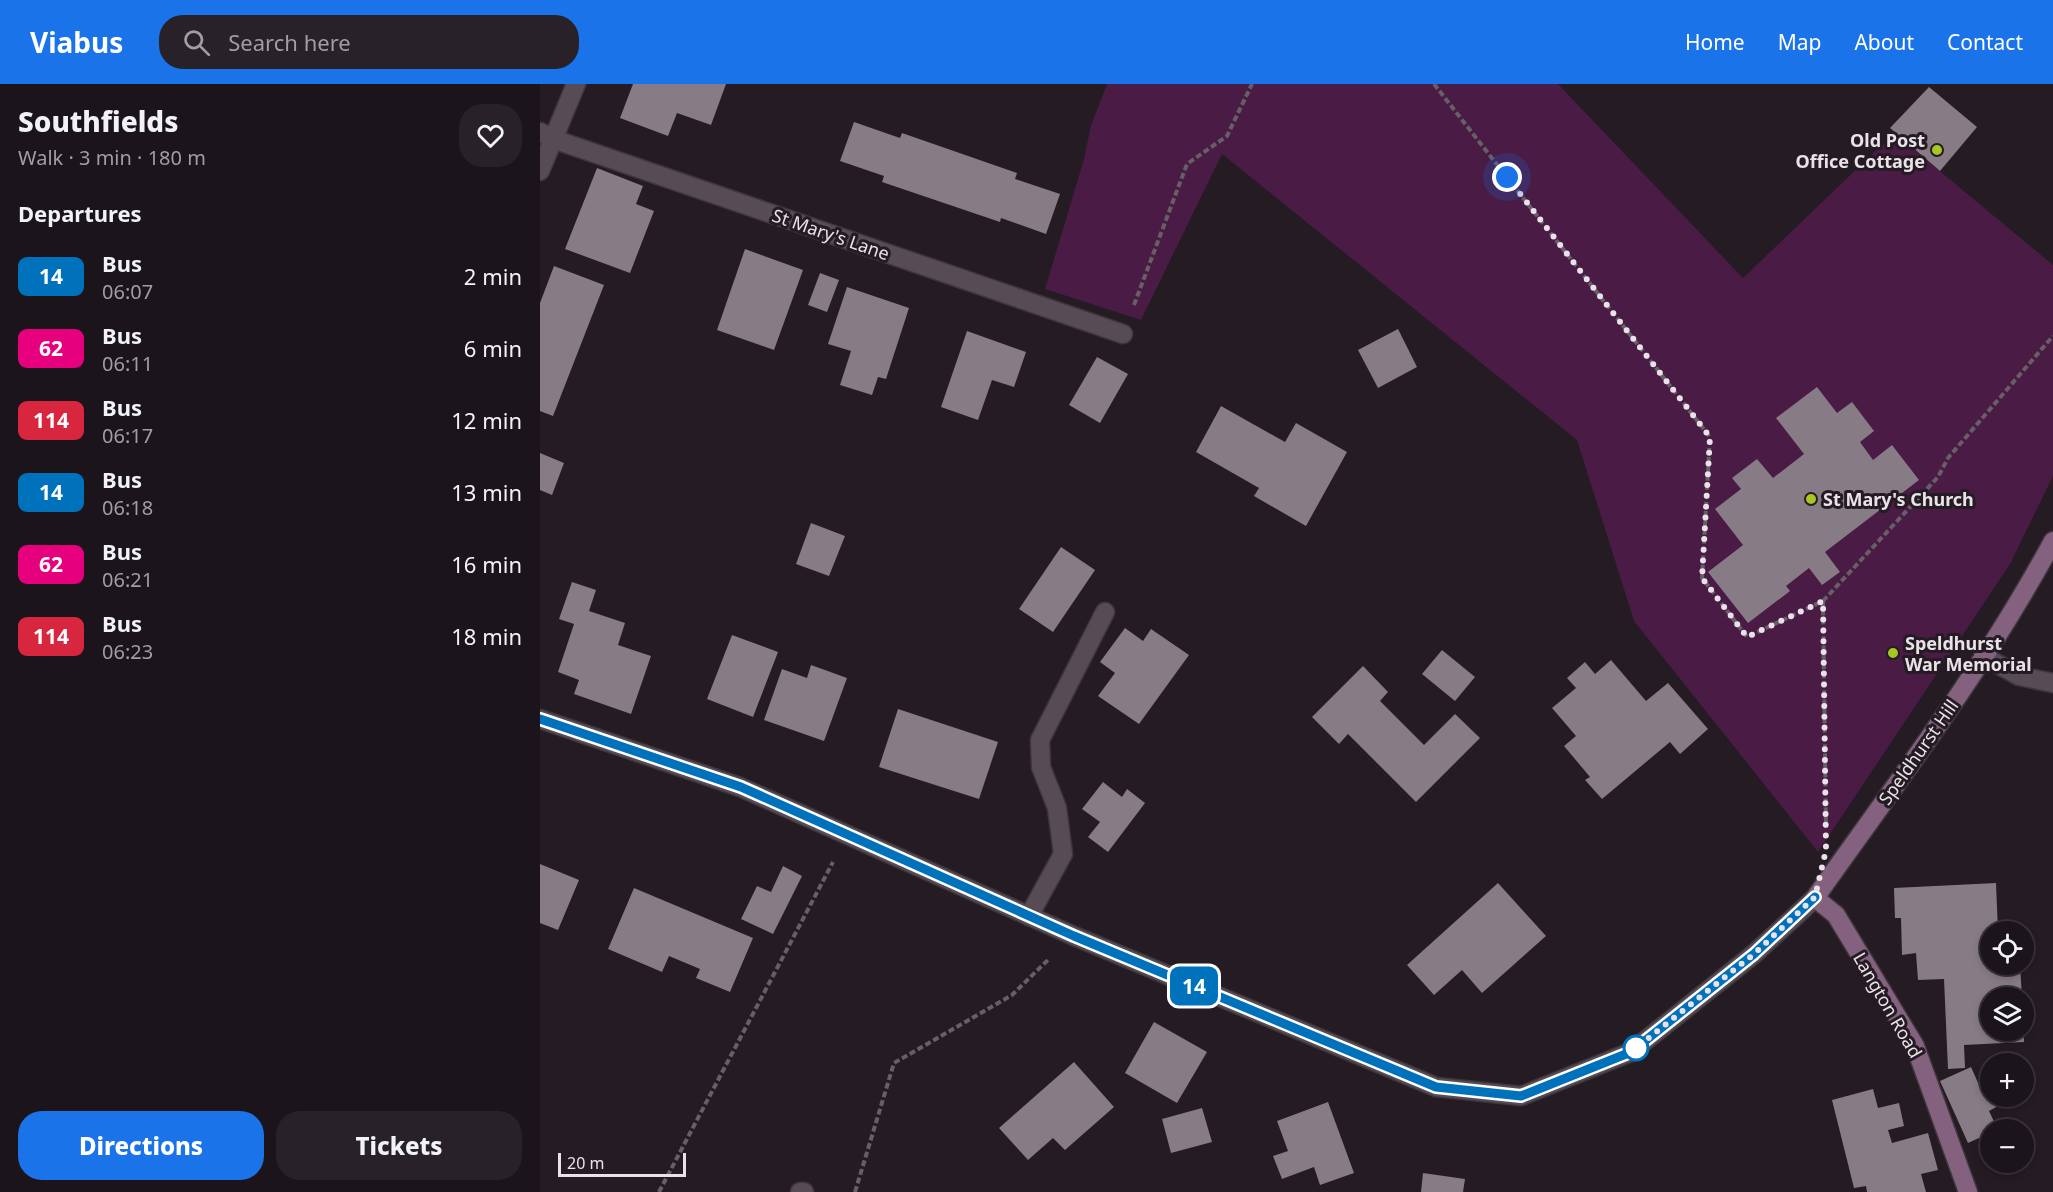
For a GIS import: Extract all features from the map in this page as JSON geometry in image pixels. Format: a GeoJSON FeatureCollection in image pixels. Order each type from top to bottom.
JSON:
{"type":"FeatureCollection","features":[{"type":"Feature","properties":{"kind":"street"},"geometry":{"type":"LineString","coordinates":[[540,171],[547,135],[576,84]]}},
{"type":"Feature","properties":{"kind":"street","name":"St Mary's Lane"},"geometry":{"type":"LineString","coordinates":[[547,135],[1123,334]]}},
{"type":"Feature","properties":{"kind":"street","name":"Speldhurst Hill"},"geometry":{"type":"LineString","coordinates":[[1815,897],[1959,694],[2053,541]]}},
{"type":"Feature","properties":{"kind":"street"},"geometry":{"type":"LineString","coordinates":[[1029,916],[1063,854],[1057,808],[1041,767],[1040,740],[1105,612]]}},
{"type":"Feature","properties":{"kind":"street"},"geometry":{"type":"LineString","coordinates":[[1983,657],[2019,676],[2053,683]]}},
{"type":"Feature","properties":{"kind":"street"},"geometry":{"type":"LineString","coordinates":[[540,719],[741,787],[1074,936],[1436,1087],[1521,1096],[1631,1052],[1754,954],[1815,897]]}},
{"type":"Feature","properties":{"kind":"street","name":"Langton Road"},"geometry":{"type":"LineString","coordinates":[[1815,897],[1836,915],[1915,1046],[1968,1192]]}},
{"type":"Feature","properties":{"kind":"path"},"geometry":{"type":"LineString","coordinates":[[1123,334],[1187,164],[1227,136],[1252,84]]}},
{"type":"Feature","properties":{"kind":"path"},"geometry":{"type":"LineString","coordinates":[[1434,84],[1710,437],[1702,578],[1747,637],[1823,601],[1938,477],[1948,458],[2053,336]]}},
{"type":"Feature","properties":{"kind":"path"},"geometry":{"type":"LineString","coordinates":[[1823,601],[1826,838]]}},
{"type":"Feature","properties":{"kind":"path"},"geometry":{"type":"LineString","coordinates":[[659,1192],[848,835]]}},
{"type":"Feature","properties":{"kind":"path"},"geometry":{"type":"LineString","coordinates":[[855,1192],[894,1063],[1012,995],[1074,936]]}},
{"type":"Feature","properties":{"kind":"shaded area"},"geometry":{"type":"Polygon","coordinates":[[[1107,84],[1558,84],[1743,278],[1894,133],[2053,265],[2053,476],[2010,564],[1818,852],[1634,621],[1577,440],[1222,154],[1141,320],[1045,289],[1084,159],[1091,125],[1107,84]]]}},
{"type":"Feature","properties":{"kind":"building"},"geometry":{"type":"Polygon","coordinates":[[[633,84],[726,84],[711,125],[677,113],[668,136],[620,118],[633,84]]]}},
{"type":"Feature","properties":{"kind":"building","name":"Old Post Office Cottage"},"geometry":{"type":"Polygon","coordinates":[[[1929,87],[1977,127],[1940,171],[1890,128],[1929,87]]]}},
{"type":"Feature","properties":{"kind":"building"},"geometry":{"type":"Polygon","coordinates":[[[854,122],[900,138],[902,133],[1017,173],[1015,179],[1060,194],[1046,234],[1001,218],[1000,222],[882,182],[884,176],[840,161],[854,122]]]}},
{"type":"Feature","properties":{"kind":"building"},"geometry":{"type":"Polygon","coordinates":[[[597,168],[643,186],[636,204],[654,211],[630,273],[565,249],[597,168]]]}},
{"type":"Feature","properties":{"kind":"building"},"geometry":{"type":"Polygon","coordinates":[[[745,249],[803,270],[774,350],[717,330],[745,249]]]}},
{"type":"Feature","properties":{"kind":"building"},"geometry":{"type":"Polygon","coordinates":[[[554,266],[604,285],[553,416],[540,411],[540,303],[554,266]]]}},
{"type":"Feature","properties":{"kind":"building"},"geometry":{"type":"Polygon","coordinates":[[[820,273],[839,280],[827,312],[808,305],[820,273]]]}},
{"type":"Feature","properties":{"kind":"building"},"geometry":{"type":"Polygon","coordinates":[[[847,287],[909,308],[886,379],[878,377],[872,395],[840,385],[851,351],[828,344],[847,287]]]}},
{"type":"Feature","properties":{"kind":"building"},"geometry":{"type":"Polygon","coordinates":[[[1398,329],[1417,367],[1378,388],[1358,350],[1398,329]]]}},
{"type":"Feature","properties":{"kind":"building"},"geometry":{"type":"Polygon","coordinates":[[[967,331],[1026,352],[1014,387],[992,380],[978,420],[941,407],[967,331]]]}},
{"type":"Feature","properties":{"kind":"building"},"geometry":{"type":"Polygon","coordinates":[[[1097,357],[1128,374],[1100,423],[1069,405],[1097,357]]]}},
{"type":"Feature","properties":{"kind":"building","name":"St Mary's Church"},"geometry":{"type":"Polygon","coordinates":[[[1817,387],[1837,413],[1852,402],[1874,431],[1860,442],[1873,460],[1892,445],[1919,480],[1825,552],[1840,572],[1822,585],[1809,568],[1786,586],[1790,591],[1748,623],[1708,572],[1743,545],[1715,509],[1741,489],[1732,478],[1757,459],[1773,478],[1804,454],[1776,418],[1817,387]]]}},
{"type":"Feature","properties":{"kind":"building"},"geometry":{"type":"Polygon","coordinates":[[[1221,406],[1285,442],[1296,423],[1347,452],[1306,526],[1254,496],[1259,488],[1196,452],[1221,406]]]}},
{"type":"Feature","properties":{"kind":"building"},"geometry":{"type":"Polygon","coordinates":[[[540,453],[564,463],[552,495],[540,490],[540,453]]]}},
{"type":"Feature","properties":{"kind":"building"},"geometry":{"type":"Polygon","coordinates":[[[811,523],[845,536],[829,576],[796,564],[811,523]]]}},
{"type":"Feature","properties":{"kind":"building"},"geometry":{"type":"Polygon","coordinates":[[[1061,547],[1095,570],[1053,632],[1019,609],[1061,547]]]}},
{"type":"Feature","properties":{"kind":"building"},"geometry":{"type":"Polygon","coordinates":[[[572,582],[596,590],[589,611],[625,623],[618,645],[651,656],[631,714],[574,694],[579,680],[558,672],[574,624],[559,619],[572,582]]]}},
{"type":"Feature","properties":{"kind":"building"},"geometry":{"type":"Polygon","coordinates":[[[1125,628],[1143,641],[1151,629],[1189,655],[1139,724],[1098,696],[1115,673],[1100,662],[1125,628]]]}},
{"type":"Feature","properties":{"kind":"building"},"geometry":{"type":"Polygon","coordinates":[[[732,635],[778,652],[753,717],[707,699],[732,635]]]}},
{"type":"Feature","properties":{"kind":"building"},"geometry":{"type":"Polygon","coordinates":[[[1442,650],[1475,677],[1455,701],[1422,674],[1442,650]]]}},
{"type":"Feature","properties":{"kind":"building"},"geometry":{"type":"Polygon","coordinates":[[[1611,660],[1646,701],[1668,683],[1708,729],[1680,754],[1670,742],[1602,799],[1585,780],[1590,777],[1564,746],[1576,736],[1552,708],[1576,688],[1567,678],[1585,662],[1595,674],[1611,660]]]}},
{"type":"Feature","properties":{"kind":"building"},"geometry":{"type":"Polygon","coordinates":[[[811,665],[847,678],[824,741],[764,720],[782,669],[807,678],[811,665]]]}},
{"type":"Feature","properties":{"kind":"building"},"geometry":{"type":"Polygon","coordinates":[[[1363,666],[1388,692],[1380,701],[1424,745],[1455,714],[1480,738],[1416,802],[1348,734],[1339,744],[1312,717],[1363,666]]]}},
{"type":"Feature","properties":{"kind":"building"},"geometry":{"type":"Polygon","coordinates":[[[898,709],[998,742],[979,799],[879,767],[898,709]]]}},
{"type":"Feature","properties":{"kind":"building"},"geometry":{"type":"Polygon","coordinates":[[[1103,782],[1122,797],[1127,789],[1145,803],[1108,852],[1088,837],[1100,822],[1082,809],[1103,782]]]}},
{"type":"Feature","properties":{"kind":"building"},"geometry":{"type":"Polygon","coordinates":[[[540,864],[579,880],[558,930],[540,923],[540,864]]]}},
{"type":"Feature","properties":{"kind":"building"},"geometry":{"type":"Polygon","coordinates":[[[783,866],[802,876],[773,934],[741,919],[757,886],[771,892],[783,866]]]}},
{"type":"Feature","properties":{"kind":"building"},"geometry":{"type":"Polygon","coordinates":[[[1498,883],[1546,936],[1482,993],[1462,970],[1434,995],[1407,965],[1498,883]]]}},
{"type":"Feature","properties":{"kind":"building"},"geometry":{"type":"Polygon","coordinates":[[[1996,883],[1998,921],[1980,921],[1980,975],[2021,975],[2021,987],[1980,987],[1980,1041],[2024,1042],[1964,1045],[1965,1068],[1948,1069],[1944,979],[1918,980],[1916,953],[1902,955],[1901,918],[1895,918],[1894,888],[1996,883]]]}},
{"type":"Feature","properties":{"kind":"building"},"geometry":{"type":"Polygon","coordinates":[[[634,888],[753,938],[730,992],[696,978],[700,969],[669,956],[662,972],[608,949],[634,888]]]}},
{"type":"Feature","properties":{"kind":"building"},"geometry":{"type":"Polygon","coordinates":[[[1154,1022],[1207,1052],[1177,1103],[1125,1073],[1154,1022]]]}},
{"type":"Feature","properties":{"kind":"building"},"geometry":{"type":"Polygon","coordinates":[[[1074,1062],[1114,1107],[1065,1150],[1053,1138],[1028,1160],[999,1128],[1074,1062]]]}},
{"type":"Feature","properties":{"kind":"building"},"geometry":{"type":"Polygon","coordinates":[[[1971,1067],[1980,1084],[1980,1107],[1996,1107],[1989,1111],[1993,1119],[1980,1119],[1980,1138],[1968,1143],[1940,1081],[1971,1067]]]}},
{"type":"Feature","properties":{"kind":"building"},"geometry":{"type":"Polygon","coordinates":[[[1873,1089],[1878,1108],[1899,1103],[1904,1126],[1888,1130],[1892,1143],[1928,1133],[1938,1170],[1921,1174],[1926,1192],[1867,1192],[1866,1186],[1854,1188],[1832,1100],[1873,1089]]]}},
{"type":"Feature","properties":{"kind":"building"},"geometry":{"type":"Polygon","coordinates":[[[1328,1102],[1354,1173],[1320,1185],[1314,1167],[1282,1179],[1273,1156],[1288,1151],[1277,1121],[1328,1102]]]}},
{"type":"Feature","properties":{"kind":"building"},"geometry":{"type":"Polygon","coordinates":[[[1202,1108],[1212,1142],[1171,1153],[1162,1119],[1202,1108]]]}},
{"type":"Feature","properties":{"kind":"building"},"geometry":{"type":"Polygon","coordinates":[[[1423,1173],[1465,1179],[1463,1192],[1421,1192],[1423,1173]]]}},
{"type":"Feature","properties":{"kind":"bus line","name":"14"},"geometry":{"type":"LineString","coordinates":[[540,719],[741,787],[1074,936],[1436,1087],[1521,1096],[1631,1052],[1754,954],[1815,897]]}},
{"type":"Feature","properties":{"kind":"place","name":"Old Post Office Cottage"},"geometry":{"type":"Point","coordinates":[1937,150]}},
{"type":"Feature","properties":{"kind":"place","name":"St Mary's Church"},"geometry":{"type":"Point","coordinates":[1811,499]}},
{"type":"Feature","properties":{"kind":"place","name":"Speldhurst War Memorial"},"geometry":{"type":"Point","coordinates":[1893,653]}},
{"type":"Feature","properties":{"kind":"route"},"geometry":{"type":"LineString","coordinates":[[1507,177],[1710,437],[1702,578],[1747,637],[1823,601],[1826,850],[1815,897],[1754,954],[1631,1052],[1636,1048]]}}]}
